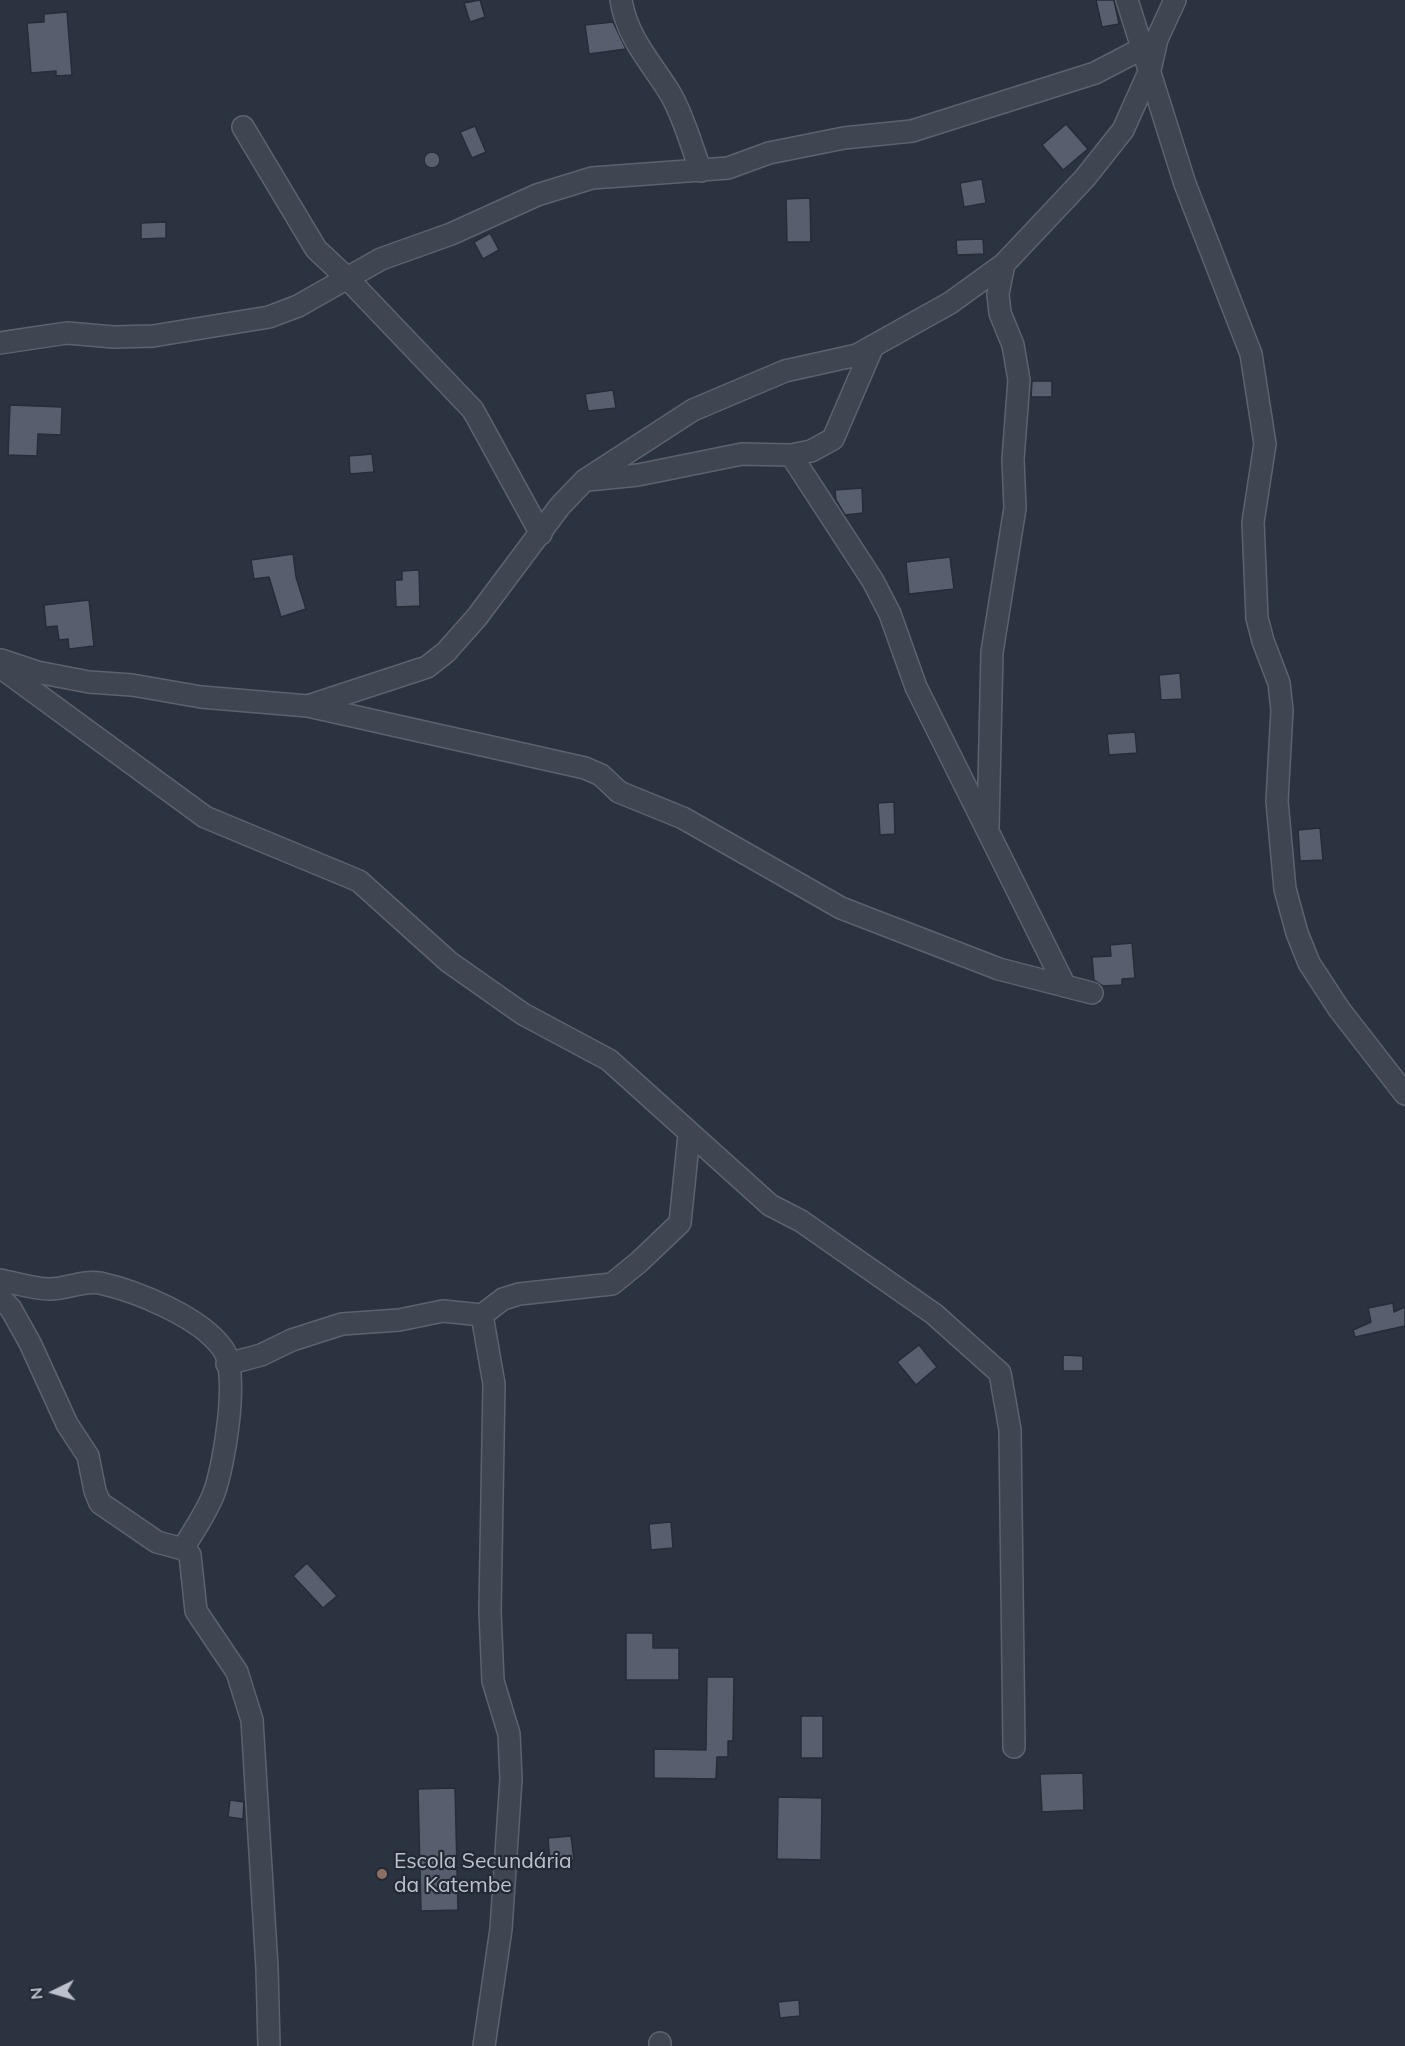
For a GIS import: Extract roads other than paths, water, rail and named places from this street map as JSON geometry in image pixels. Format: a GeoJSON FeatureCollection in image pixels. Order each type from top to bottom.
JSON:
{"type":"FeatureCollection","features":[{"type":"Feature","properties":{"kind":"street"},"geometry":{"type":"LineString","coordinates":[[621,0],[624,16],[634,41],[681,114],[701,171]]}},
{"type":"Feature","properties":{"kind":"street"},"geometry":{"type":"LineString","coordinates":[[1127,0],[1185,184],[1251,354],[1265,444],[1253,522],[1257,618],[1279,683],[1282,710],[1276,801],[1285,889],[1297,933],[1309,963],[1339,1009],[1405,1094]]}},
{"type":"Feature","properties":{"kind":"street"},"geometry":{"type":"LineString","coordinates":[[308,706],[427,668],[446,652],[469,626],[560,506],[585,480],[693,410],[785,371],[857,355],[950,303],[1004,264],[1085,178],[1123,130],[1150,70],[1157,39],[1175,0]]}},
{"type":"Feature","properties":{"kind":"street"},"geometry":{"type":"LineString","coordinates":[[0,343],[67,333],[114,337],[153,336],[269,317],[298,306],[381,259],[451,234],[537,195],[592,178],[728,168],[769,153],[844,138],[912,131],[1095,73],[1143,48]]}},
{"type":"Feature","properties":{"kind":"street"},"geometry":{"type":"LineString","coordinates":[[243,127],[316,249],[348,279],[473,410],[541,534]]}},
{"type":"Feature","properties":{"kind":"street"},"geometry":{"type":"LineString","coordinates":[[988,831],[992,652],[1015,508],[1013,459],[1018,380],[1013,345],[999,313],[998,294],[1004,264]]}},
{"type":"Feature","properties":{"kind":"street"},"geometry":{"type":"LineString","coordinates":[[585,480],[638,475],[742,454],[791,455],[811,451],[833,439],[873,346]]}},
{"type":"Feature","properties":{"kind":"street"},"geometry":{"type":"LineString","coordinates":[[791,455],[873,581],[890,614],[916,687],[1065,986]]}},
{"type":"Feature","properties":{"kind":"street"},"geometry":{"type":"LineString","coordinates":[[0,660],[37,672],[89,682],[132,685],[201,697],[308,706],[585,768],[601,775],[619,792],[682,818],[841,908],[999,969],[1092,993]]}},
{"type":"Feature","properties":{"kind":"street"},"geometry":{"type":"LineString","coordinates":[[0,667],[205,817],[359,881],[448,962],[523,1014],[609,1060],[689,1135],[770,1205],[801,1221],[934,1314],[1000,1373],[1010,1430],[1014,1747]]}},
{"type":"Feature","properties":{"kind":"street"},"geometry":{"type":"LineString","coordinates":[[227,1364],[261,1355],[292,1341],[342,1324],[399,1320],[443,1311],[482,1315],[503,1299],[519,1294],[612,1284],[639,1262],[680,1222],[689,1135]]}},
{"type":"Feature","properties":{"kind":"street"},"geometry":{"type":"LineString","coordinates":[[0,1280],[50,1289],[96,1282],[133,1291],[167,1307],[203,1330],[224,1350],[230,1407],[224,1456],[214,1494],[183,1549]]}},
{"type":"Feature","properties":{"kind":"street"},"geometry":{"type":"LineString","coordinates":[[0,1297],[11,1309],[30,1343],[68,1424],[88,1456],[95,1491],[100,1503],[157,1542],[183,1549],[190,1556],[196,1611],[237,1672],[252,1720],[267,1968],[268,2046]]}},
{"type":"Feature","properties":{"kind":"street"},"geometry":{"type":"LineString","coordinates":[[482,1315],[494,1383],[490,1611],[493,1680],[509,1734],[512,1779],[501,1929],[483,2046]]}},
{"type":"Feature","properties":{"kind":"place","name":"Escola Secundária da Katembe"},"geometry":{"type":"Point","coordinates":[382,1874]}}]}
